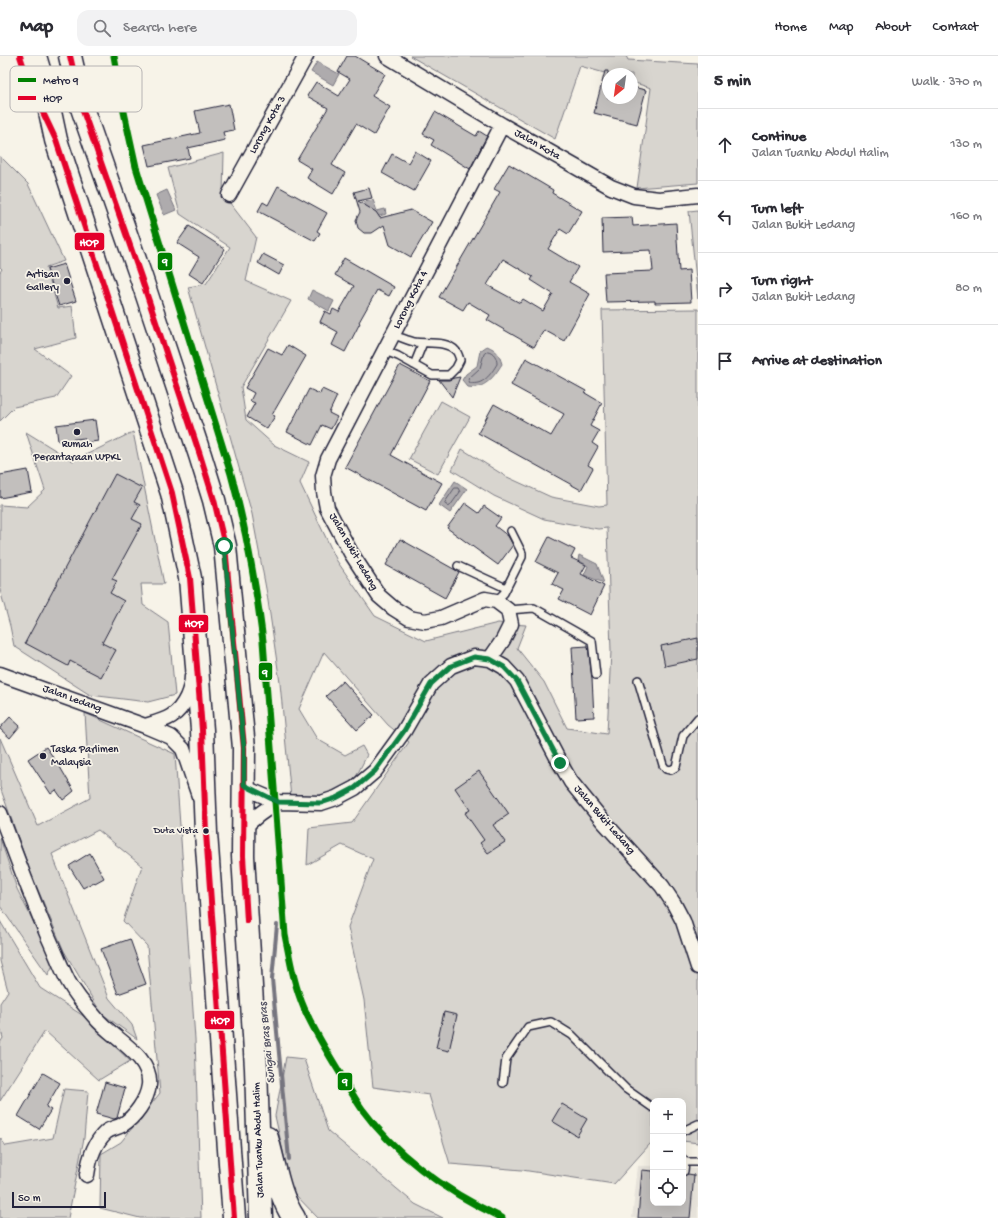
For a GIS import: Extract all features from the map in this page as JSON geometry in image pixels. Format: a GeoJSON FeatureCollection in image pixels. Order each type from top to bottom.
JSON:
{"type":"FeatureCollection","features":[{"type":"Feature","properties":{"kind":"main road"},"geometry":{"type":"LineString","coordinates":[[20,56],[23,66]]}},
{"type":"Feature","properties":{"kind":"main road"},"geometry":{"type":"LineString","coordinates":[[34,56],[37,66]]}},
{"type":"Feature","properties":{"kind":"main road","name":"Jalan Tuanku Abdul Halim"},"geometry":{"type":"LineString","coordinates":[[70,56],[72,66]]}},
{"type":"Feature","properties":{"kind":"main road"},"geometry":{"type":"LineString","coordinates":[[43,112],[56,140]]}},
{"type":"Feature","properties":{"kind":"main road"},"geometry":{"type":"LineString","coordinates":[[50,112],[56,140],[172,493],[190,578],[202,730],[206,829],[234,1218]]}},
{"type":"Feature","properties":{"kind":"main road","name":"Jalan Tuanku Abdul Halim"},"geometry":{"type":"LineString","coordinates":[[83,112],[139,270],[200,454],[214,500],[224,546],[244,748],[243,856],[258,1106],[262,1218]]}},
{"type":"Feature","properties":{"kind":"main road"},"geometry":{"type":"LineString","coordinates":[[258,1106],[281,1193],[294,1218]]}},
{"type":"Feature","properties":{"kind":"street"},"geometry":{"type":"LineString","coordinates":[[74,56],[74,66]]}},
{"type":"Feature","properties":{"kind":"street","name":"Lorong Kota 3"},"geometry":{"type":"LineString","coordinates":[[229,194],[306,56]]}},
{"type":"Feature","properties":{"kind":"street","name":"Jalan Kota"},"geometry":{"type":"LineString","coordinates":[[387,56],[502,126],[611,187],[634,196],[659,199],[698,195]]}},
{"type":"Feature","properties":{"kind":"street","name":"Lorong Kota 4"},"geometry":{"type":"LineString","coordinates":[[323,476],[328,459],[502,126]]}},
{"type":"Feature","properties":{"kind":"street","name":"Jalan Bukit Ledang"},"geometry":{"type":"LineString","coordinates":[[323,476],[327,508],[351,553],[379,596],[393,608],[409,618],[425,621],[441,618],[485,599],[496,601]]}},
{"type":"Feature","properties":{"kind":"street"},"geometry":{"type":"LineString","coordinates":[[244,785],[278,802],[321,803],[336,798],[355,788],[375,771],[404,731],[431,684],[451,666],[474,657],[490,659],[503,640],[511,624],[508,610],[496,601]]}},
{"type":"Feature","properties":{"kind":"street"},"geometry":{"type":"LineString","coordinates":[[145,726],[167,719],[176,714],[183,705],[192,686],[195,634]]}},
{"type":"Feature","properties":{"kind":"street","name":"Jalan Bukit Ledang"},"geometry":{"type":"LineString","coordinates":[[490,659],[504,667],[517,681],[571,782],[603,821],[662,886],[683,921],[698,968]]}},
{"type":"Feature","properties":{"kind":"street","name":"Jalan Ledang"},"geometry":{"type":"LineString","coordinates":[[0,674],[145,726],[171,738],[182,749],[200,798],[206,829]]}},
{"type":"Feature","properties":{"kind":"street"},"geometry":{"type":"LineString","coordinates":[[243,829],[262,811],[278,802]]}},
{"type":"Feature","properties":{"kind":"street"},"geometry":{"type":"LineString","coordinates":[[0,813],[30,893],[69,982],[95,1018],[116,1038],[137,1054],[147,1068],[149,1084],[144,1100],[135,1113],[123,1124],[107,1131],[101,1138],[90,1159],[87,1175]]}},
{"type":"Feature","properties":{"kind":"lane"},"geometry":{"type":"LineString","coordinates":[[385,351],[398,356],[432,374],[449,375],[456,368],[460,360],[456,351],[446,345],[435,342],[414,342],[393,335]]}},
{"type":"Feature","properties":{"kind":"lane"},"geometry":{"type":"LineString","coordinates":[[414,364],[423,343]]}},
{"type":"Feature","properties":{"kind":"lane"},"geometry":{"type":"LineString","coordinates":[[496,601],[504,593],[523,555],[511,531]]}},
{"type":"Feature","properties":{"kind":"lane"},"geometry":{"type":"LineString","coordinates":[[458,566],[506,588]]}},
{"type":"Feature","properties":{"kind":"lane"},"geometry":{"type":"LineString","coordinates":[[508,610],[534,608],[592,641],[596,675]]}},
{"type":"Feature","properties":{"kind":"lane"},"geometry":{"type":"LineString","coordinates":[[638,680],[663,765],[666,769],[671,770],[676,767],[683,736],[698,718]]}},
{"type":"Feature","properties":{"kind":"lane"},"geometry":{"type":"LineString","coordinates":[[503,1083],[506,1059],[528,1027],[551,1022],[572,1035],[626,1088],[650,1106]]}},
{"type":"Feature","properties":{"kind":"lane"},"geometry":{"type":"LineString","coordinates":[[686,1130],[698,1124]]}},
{"type":"Feature","properties":{"kind":"lane"},"geometry":{"type":"LineString","coordinates":[[686,1161],[698,1162]]}},
{"type":"Feature","properties":{"kind":"shaded area"},"geometry":{"type":"Polygon","coordinates":[[[410,56],[626,56],[628,60],[698,64],[698,183],[637,188],[651,88],[638,84],[638,68],[602,68],[602,72],[580,66],[555,139],[410,56]]]}},
{"type":"Feature","properties":{"kind":"shaded area"},"geometry":{"type":"Polygon","coordinates":[[[224,153],[223,194],[256,237],[246,281],[291,301],[241,387],[246,420],[274,445],[309,462],[300,483],[337,561],[375,616],[426,641],[498,623],[526,625],[517,648],[544,682],[567,728],[607,734],[611,651],[607,528],[598,529],[544,519],[494,496],[452,470],[462,449],[505,476],[551,497],[599,506],[607,505],[602,310],[698,309],[698,1143],[686,1141],[686,1098],[650,1098],[650,1144],[614,1184],[522,1170],[450,1164],[429,1095],[373,1087],[364,1000],[348,927],[373,859],[342,845],[307,865],[309,828],[352,823],[409,742],[388,725],[324,652],[299,709],[317,739],[345,755],[362,746],[367,755],[355,779],[330,795],[291,798],[280,683],[267,594],[252,514],[188,287],[206,284],[230,247],[180,214],[168,168],[224,153]]]}},
{"type":"Feature","properties":{"kind":"shaded area"},"geometry":{"type":"Polygon","coordinates":[[[0,156],[28,184],[64,261],[46,267],[58,308],[72,306],[76,338],[35,349],[71,376],[56,398],[14,407],[0,421],[0,272],[2,269],[0,267],[0,156]]]}},
{"type":"Feature","properties":{"kind":"shaded area"},"geometry":{"type":"Polygon","coordinates":[[[698,210],[698,299],[689,211],[698,210]]]}},
{"type":"Feature","properties":{"kind":"shaded area"},"geometry":{"type":"Polygon","coordinates":[[[441,401],[470,417],[438,474],[409,459],[441,401]]]}},
{"type":"Feature","properties":{"kind":"shaded area"},"geometry":{"type":"Polygon","coordinates":[[[26,432],[73,461],[133,432],[164,584],[141,584],[143,605],[168,622],[175,695],[148,702],[90,695],[14,646],[0,590],[0,505],[27,507],[45,490],[26,432]]]}},
{"type":"Feature","properties":{"kind":"shaded area"},"geometry":{"type":"Polygon","coordinates":[[[85,713],[175,754],[195,1039],[201,1218],[140,1218],[100,1208],[101,1154],[121,1142],[160,1093],[147,946],[123,921],[142,866],[98,830],[52,854],[109,998],[132,1025],[137,1039],[101,1013],[64,951],[30,871],[0,787],[0,738],[38,826],[90,798],[85,713]]]}},
{"type":"Feature","properties":{"kind":"shaded area"},"geometry":{"type":"Polygon","coordinates":[[[0,838],[17,889],[54,963],[48,975],[0,906],[0,838]]]}},
{"type":"Feature","properties":{"kind":"shaded area"},"geometry":{"type":"Polygon","coordinates":[[[0,921],[40,988],[82,1015],[130,1061],[99,1080],[45,1031],[0,1101],[0,1043],[3,1038],[0,1027],[0,1003],[8,991],[0,961],[0,921]]]}},
{"type":"Feature","properties":{"kind":"shaded area"},"geometry":{"type":"Polygon","coordinates":[[[286,1057],[304,1059],[328,1131],[415,1204],[443,1218],[318,1218],[292,1191],[275,1116],[286,1057]]]}},
{"type":"Feature","properties":{"kind":"shaded area"},"geometry":{"type":"Polygon","coordinates":[[[64,1089],[88,1091],[84,1138],[68,1218],[0,1218],[0,1138],[6,1146],[53,1138],[64,1089]]]}},
{"type":"Feature","properties":{"kind":"shaded area"},"geometry":{"type":"Polygon","coordinates":[[[638,1166],[650,1166],[650,1206],[686,1206],[686,1168],[698,1169],[698,1218],[632,1218],[638,1166]]]}},
{"type":"Feature","properties":{"kind":"water"},"geometry":{"type":"Polygon","coordinates":[[[317,62],[339,74],[333,85],[311,72],[317,62]]]}},
{"type":"Feature","properties":{"kind":"water"},"geometry":{"type":"Polygon","coordinates":[[[167,190],[176,210],[164,215],[156,195],[167,190]]]}},
{"type":"Feature","properties":{"kind":"water"},"geometry":{"type":"Polygon","coordinates":[[[373,200],[377,211],[385,209],[386,214],[370,219],[364,202],[373,200]]]}},
{"type":"Feature","properties":{"kind":"water"},"geometry":{"type":"Polygon","coordinates":[[[312,290],[334,301],[329,311],[308,299],[312,290]]]}},
{"type":"Feature","properties":{"kind":"water"},"geometry":{"type":"Polygon","coordinates":[[[487,346],[497,353],[502,364],[496,374],[488,382],[479,386],[468,387],[462,380],[466,374],[477,366],[480,351],[487,346]]]}},
{"type":"Feature","properties":{"kind":"water"},"geometry":{"type":"Polygon","coordinates":[[[455,481],[467,489],[450,513],[439,505],[455,481]]]}},
{"type":"Feature","properties":{"kind":"water"},"geometry":{"type":"Polygon","coordinates":[[[579,555],[597,564],[604,583],[584,575],[588,566],[578,560],[579,555]]]}},
{"type":"Feature","properties":{"kind":"building"},"geometry":{"type":"Polygon","coordinates":[[[347,56],[355,56],[385,74],[372,96],[390,107],[374,135],[356,124],[332,165],[345,173],[333,194],[307,178],[312,169],[297,160],[328,108],[307,96],[316,82],[339,96],[350,79],[338,72],[347,56]]]}},
{"type":"Feature","properties":{"kind":"building"},"geometry":{"type":"Polygon","coordinates":[[[602,82],[602,104],[638,104],[638,88],[646,90],[637,124],[594,113],[602,82]]]}},
{"type":"Feature","properties":{"kind":"building"},"geometry":{"type":"Polygon","coordinates":[[[229,104],[234,130],[223,132],[225,140],[188,148],[190,158],[149,166],[144,145],[200,133],[195,111],[229,104]]]}},
{"type":"Feature","properties":{"kind":"building"},"geometry":{"type":"Polygon","coordinates":[[[435,112],[476,136],[479,131],[487,136],[470,169],[431,145],[434,140],[423,134],[435,112]]]}},
{"type":"Feature","properties":{"kind":"building"},"geometry":{"type":"Polygon","coordinates":[[[415,151],[431,161],[414,191],[382,173],[392,154],[408,163],[415,151]]]}},
{"type":"Feature","properties":{"kind":"building"},"geometry":{"type":"Polygon","coordinates":[[[509,164],[553,190],[552,193],[582,211],[568,234],[560,229],[548,249],[578,267],[569,282],[590,294],[564,341],[544,330],[534,347],[487,320],[490,315],[468,302],[463,310],[439,297],[500,192],[494,189],[509,164]],[[503,259],[487,285],[520,303],[523,299],[543,311],[553,294],[531,280],[533,277],[503,259]]]}},
{"type":"Feature","properties":{"kind":"building"},"geometry":{"type":"Polygon","coordinates":[[[278,186],[327,213],[317,231],[320,233],[315,241],[258,211],[263,202],[268,205],[278,186]]]}},
{"type":"Feature","properties":{"kind":"building"},"geometry":{"type":"Polygon","coordinates":[[[369,188],[372,198],[358,201],[376,212],[380,218],[411,210],[432,222],[411,257],[390,245],[384,225],[372,233],[364,233],[358,228],[356,220],[360,212],[354,192],[369,188]]]}},
{"type":"Feature","properties":{"kind":"building"},"geometry":{"type":"Polygon","coordinates":[[[632,217],[633,226],[676,223],[679,271],[689,270],[691,302],[606,302],[604,273],[653,271],[651,250],[603,252],[602,218],[632,217]]]}},
{"type":"Feature","properties":{"kind":"building"},"geometry":{"type":"Polygon","coordinates":[[[189,226],[225,249],[203,283],[189,274],[199,257],[177,243],[189,226]]]}},
{"type":"Feature","properties":{"kind":"building"},"geometry":{"type":"Polygon","coordinates":[[[263,254],[284,265],[279,275],[258,263],[263,254]]]}},
{"type":"Feature","properties":{"kind":"building"},"geometry":{"type":"Polygon","coordinates":[[[344,258],[394,287],[389,296],[377,290],[359,322],[360,323],[345,352],[332,345],[338,332],[320,322],[325,311],[331,314],[333,309],[339,312],[354,286],[335,275],[344,258]]]}},
{"type":"Feature","properties":{"kind":"building"},"geometry":{"type":"Polygon","coordinates":[[[64,264],[76,301],[59,306],[47,269],[64,264]]]}},
{"type":"Feature","properties":{"kind":"building"},"geometry":{"type":"Polygon","coordinates":[[[288,345],[306,356],[272,415],[275,416],[267,429],[247,417],[255,403],[250,401],[254,393],[245,388],[268,348],[282,355],[288,345]]]}},
{"type":"Feature","properties":{"kind":"building"},"geometry":{"type":"Polygon","coordinates":[[[526,358],[586,391],[585,393],[602,403],[590,426],[599,431],[592,443],[598,447],[588,465],[593,468],[581,490],[478,433],[494,404],[551,436],[564,414],[511,385],[526,358]]]}},
{"type":"Feature","properties":{"kind":"building"},"geometry":{"type":"Polygon","coordinates":[[[400,365],[430,381],[391,455],[442,483],[426,511],[345,467],[400,365]]]}},
{"type":"Feature","properties":{"kind":"building"},"geometry":{"type":"Polygon","coordinates":[[[460,377],[452,397],[439,380],[449,380],[460,377]]]}},
{"type":"Feature","properties":{"kind":"building"},"geometry":{"type":"Polygon","coordinates":[[[309,389],[320,394],[322,389],[337,396],[329,413],[337,417],[331,429],[322,425],[312,445],[287,432],[309,389]]]}},
{"type":"Feature","properties":{"kind":"building","name":"Rumah Perantaraan WPKL"},"geometry":{"type":"Polygon","coordinates":[[[95,420],[98,441],[85,443],[84,438],[58,441],[56,425],[95,420]]]}},
{"type":"Feature","properties":{"kind":"building"},"geometry":{"type":"Polygon","coordinates":[[[28,470],[32,492],[0,498],[0,475],[28,470]]]}},
{"type":"Feature","properties":{"kind":"building"},"geometry":{"type":"Polygon","coordinates":[[[115,474],[142,488],[134,502],[140,505],[132,519],[142,524],[112,579],[117,581],[110,593],[124,601],[102,643],[116,650],[101,677],[70,661],[68,666],[25,643],[115,474]]]}},
{"type":"Feature","properties":{"kind":"building"},"geometry":{"type":"Polygon","coordinates":[[[465,503],[479,513],[484,506],[501,518],[495,526],[508,536],[513,545],[498,565],[447,528],[465,503]]]}},
{"type":"Feature","properties":{"kind":"building"},"geometry":{"type":"Polygon","coordinates":[[[549,537],[575,550],[571,558],[586,565],[581,574],[604,586],[590,615],[559,599],[564,590],[552,584],[558,573],[536,562],[549,537]]]}},
{"type":"Feature","properties":{"kind":"building"},"geometry":{"type":"Polygon","coordinates":[[[400,539],[459,572],[445,598],[386,565],[400,539]]]}},
{"type":"Feature","properties":{"kind":"building"},"geometry":{"type":"Polygon","coordinates":[[[698,638],[698,659],[665,666],[661,646],[698,638]]]}},
{"type":"Feature","properties":{"kind":"building"},"geometry":{"type":"Polygon","coordinates":[[[588,646],[592,678],[594,717],[576,718],[572,647],[588,646]]]}},
{"type":"Feature","properties":{"kind":"building"},"geometry":{"type":"Polygon","coordinates":[[[343,681],[374,715],[357,730],[326,696],[343,681]]]}},
{"type":"Feature","properties":{"kind":"building"},"geometry":{"type":"Polygon","coordinates":[[[10,717],[20,726],[10,738],[0,728],[10,717]]]}},
{"type":"Feature","properties":{"kind":"building"},"geometry":{"type":"Polygon","coordinates":[[[46,747],[74,791],[63,800],[56,790],[51,794],[28,759],[46,747]]]}},
{"type":"Feature","properties":{"kind":"building"},"geometry":{"type":"Polygon","coordinates":[[[479,771],[509,814],[493,825],[505,842],[488,853],[480,843],[484,840],[465,813],[470,810],[455,788],[479,771]]]}},
{"type":"Feature","properties":{"kind":"building"},"geometry":{"type":"Polygon","coordinates":[[[90,853],[104,878],[83,888],[69,866],[90,853]]]}},
{"type":"Feature","properties":{"kind":"building"},"geometry":{"type":"Polygon","coordinates":[[[130,939],[146,984],[118,994],[101,949],[130,939]]]}},
{"type":"Feature","properties":{"kind":"building"},"geometry":{"type":"Polygon","coordinates":[[[444,1012],[457,1015],[449,1051],[436,1048],[444,1012]]]}},
{"type":"Feature","properties":{"kind":"building"},"geometry":{"type":"Polygon","coordinates":[[[43,1073],[60,1083],[46,1107],[51,1110],[39,1129],[18,1116],[43,1073]]]}},
{"type":"Feature","properties":{"kind":"building"},"geometry":{"type":"Polygon","coordinates":[[[105,1082],[125,1088],[117,1118],[114,1119],[96,1114],[105,1082]]]}},
{"type":"Feature","properties":{"kind":"building"},"geometry":{"type":"Polygon","coordinates":[[[562,1104],[587,1119],[577,1136],[552,1121],[562,1104]]]}},
{"type":"Feature","properties":{"kind":"building"},"geometry":{"type":"Polygon","coordinates":[[[642,1170],[650,1171],[650,1206],[686,1206],[686,1175],[694,1175],[690,1218],[638,1218],[642,1170]]]}},
{"type":"Feature","properties":{"kind":"waterway","name":"Sungai Bras Bras"},"geometry":{"type":"LineString","coordinates":[[277,925],[272,979],[289,1159]]}},
{"type":"Feature","properties":{"kind":"metro line","name":"9"},"geometry":{"type":"LineString","coordinates":[[114,56],[116,66]]}},
{"type":"Feature","properties":{"kind":"metro line","name":"9"},"geometry":{"type":"LineString","coordinates":[[124,112],[136,167],[231,474],[250,557],[263,641],[285,935],[293,972],[304,1008],[322,1044],[359,1105],[391,1143],[425,1172],[444,1185],[502,1218]]}},
{"type":"Feature","properties":{"kind":"transit line","name":"HOP"},"geometry":{"type":"LineString","coordinates":[[20,56],[23,66]]}},
{"type":"Feature","properties":{"kind":"transit line","name":"HOP"},"geometry":{"type":"LineString","coordinates":[[70,56],[72,66]]}},
{"type":"Feature","properties":{"kind":"transit line","name":"HOP"},"geometry":{"type":"LineString","coordinates":[[43,112],[56,140],[172,493],[190,578],[202,730],[206,833],[234,1218]]}},
{"type":"Feature","properties":{"kind":"transit line","name":"HOP"},"geometry":{"type":"LineString","coordinates":[[83,112],[141,277],[200,455],[214,500],[225,546],[244,748],[243,856],[247,921]]}},
{"type":"Feature","properties":{"kind":"place","name":"Artisan Gallery"},"geometry":{"type":"Point","coordinates":[67,281]}},
{"type":"Feature","properties":{"kind":"place","name":"Rumah Perantaraan WPKL"},"geometry":{"type":"Point","coordinates":[77,432]}},
{"type":"Feature","properties":{"kind":"place","name":"Taska Parlimen Malaysia"},"geometry":{"type":"Point","coordinates":[43,756]}},
{"type":"Feature","properties":{"kind":"place","name":"Duta Vista"},"geometry":{"type":"Point","coordinates":[206,831]}},
{"type":"Feature","properties":{"kind":"route"},"geometry":{"type":"LineString","coordinates":[[224,546],[244,748],[244,785],[250,790],[278,802],[321,803],[336,798],[355,788],[375,771],[404,731],[431,684],[451,666],[474,657],[490,659],[504,667],[517,681],[560,763]]}}]}
